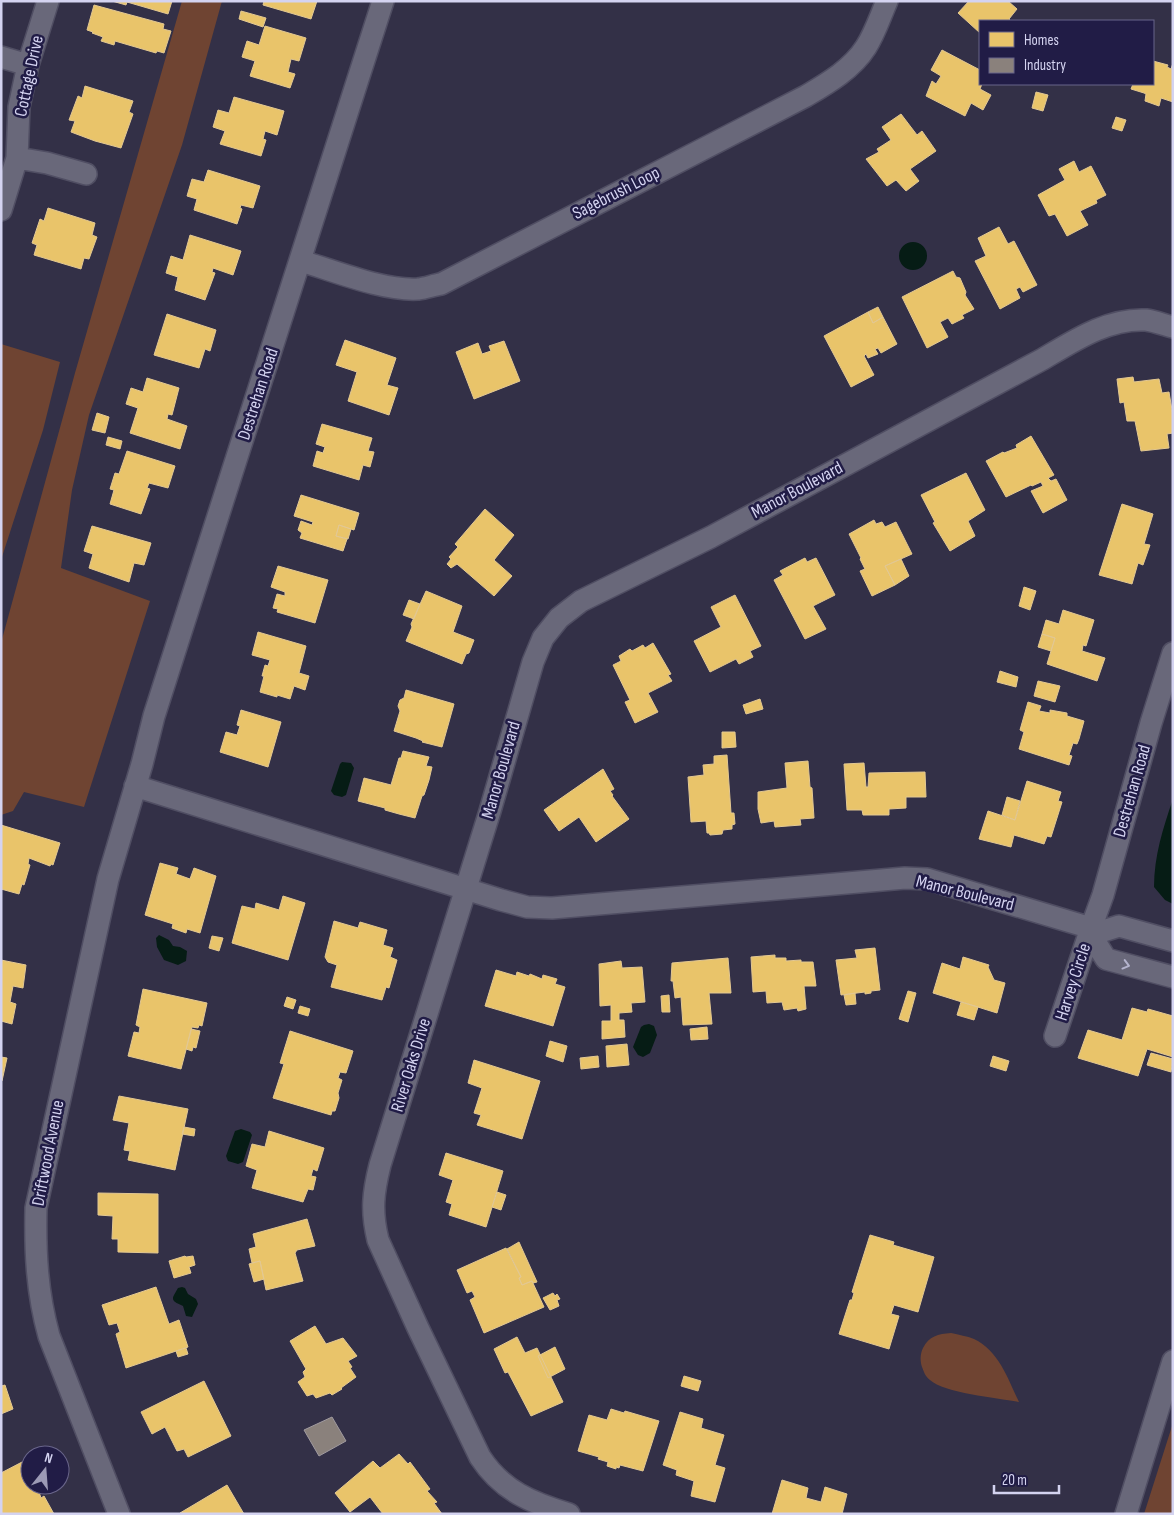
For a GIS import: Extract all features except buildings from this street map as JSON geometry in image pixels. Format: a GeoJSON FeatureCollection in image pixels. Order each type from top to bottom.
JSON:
{"type":"FeatureCollection","features":[{"type":"Feature","properties":{"kind":"street","name":"Cottage Drive"},"geometry":{"type":"LineString","coordinates":[[1,210],[17,158],[19,107],[28,65],[48,1]]}},
{"type":"Feature","properties":{"kind":"street","name":"Destrehan Road"},"geometry":{"type":"LineString","coordinates":[[135,786],[154,716],[383,1]]}},
{"type":"Feature","properties":{"kind":"street","name":"Sagebrush Loop"},"geometry":{"type":"LineString","coordinates":[[301,261],[374,283],[396,287],[419,289],[441,284],[828,83],[848,67],[865,48],[887,1]]}},
{"type":"Feature","properties":{"kind":"street"},"geometry":{"type":"LineString","coordinates":[[1,57],[28,65]]}},
{"type":"Feature","properties":{"kind":"street"},"geometry":{"type":"LineString","coordinates":[[17,158],[46,163],[86,174]]}},
{"type":"Feature","properties":{"kind":"street","name":"Manor Boulevard"},"geometry":{"type":"LineString","coordinates":[[1091,932],[962,889],[920,879],[882,880],[552,908],[526,906],[465,889],[490,811],[533,662],[543,638],[559,618],[574,606],[711,537],[1083,336],[1114,322],[1147,320],[1173,327]]}},
{"type":"Feature","properties":{"kind":"street","name":"Destrehan Road"},"geometry":{"type":"LineString","coordinates":[[1091,932],[1173,653]]}},
{"type":"Feature","properties":{"kind":"street"},"geometry":{"type":"LineString","coordinates":[[135,786],[465,889]]}},
{"type":"Feature","properties":{"kind":"street","name":"Driftwood Avenue"},"geometry":{"type":"LineString","coordinates":[[119,1514],[49,1336],[38,1287],[35,1234],[36,1208],[40,1183],[108,878],[135,786]]}},
{"type":"Feature","properties":{"kind":"street","name":"River Oaks Drive"},"geometry":{"type":"LineString","coordinates":[[465,889],[380,1165],[373,1197],[375,1228],[381,1246],[418,1328],[486,1467],[512,1491],[534,1502],[569,1514]]}},
{"type":"Feature","properties":{"kind":"street"},"geometry":{"type":"LineString","coordinates":[[1173,941],[1119,926],[1091,932],[1106,959],[1173,977]]}},
{"type":"Feature","properties":{"kind":"street","name":"Harvey Circle"},"geometry":{"type":"LineString","coordinates":[[1055,1036],[1091,932]]}},
{"type":"Feature","properties":{"kind":"street"},"geometry":{"type":"LineString","coordinates":[[1126,1514],[1173,1361]]}},
{"type":"Feature","properties":{"kind":"shaded area"},"geometry":{"type":"Polygon","coordinates":[[[182,1],[222,1],[182,145],[89,415],[72,490],[61,568],[150,601],[84,807],[24,792],[13,811],[1,815],[1,643],[75,373],[182,1]]]}},
{"type":"Feature","properties":{"kind":"shaded area"},"geometry":{"type":"Polygon","coordinates":[[[913,242],[923,246],[927,256],[923,266],[913,270],[903,266],[899,256],[903,246],[913,242]]]}},
{"type":"Feature","properties":{"kind":"shaded area"},"geometry":{"type":"Polygon","coordinates":[[[1,344],[60,362],[43,430],[1,560],[1,344]]]}},
{"type":"Feature","properties":{"kind":"shaded area"},"geometry":{"type":"Polygon","coordinates":[[[342,762],[351,763],[354,768],[346,795],[342,797],[334,795],[331,791],[342,762]]]}},
{"type":"Feature","properties":{"kind":"shaded area"},"geometry":{"type":"Polygon","coordinates":[[[1173,799],[1173,904],[1165,900],[1154,887],[1154,876],[1157,853],[1173,799]]]}},
{"type":"Feature","properties":{"kind":"shaded area"},"geometry":{"type":"Polygon","coordinates":[[[159,935],[169,940],[173,946],[187,951],[186,961],[178,965],[164,960],[157,947],[156,938],[159,935]]]}},
{"type":"Feature","properties":{"kind":"shaded area"},"geometry":{"type":"Polygon","coordinates":[[[649,1024],[654,1026],[657,1035],[650,1053],[643,1057],[638,1055],[633,1047],[641,1027],[649,1024]]]}},
{"type":"Feature","properties":{"kind":"shaded area"},"geometry":{"type":"Polygon","coordinates":[[[241,1129],[250,1132],[252,1135],[243,1162],[238,1164],[228,1161],[226,1156],[235,1131],[241,1129]]]}},
{"type":"Feature","properties":{"kind":"shaded area"},"geometry":{"type":"Polygon","coordinates":[[[182,1287],[196,1299],[198,1304],[192,1317],[186,1316],[183,1306],[173,1299],[178,1288],[182,1287]]]}},
{"type":"Feature","properties":{"kind":"shaded area"},"geometry":{"type":"Polygon","coordinates":[[[951,1333],[974,1339],[990,1351],[1002,1366],[1019,1402],[959,1392],[937,1385],[928,1378],[921,1362],[923,1348],[934,1336],[951,1333]]]}},
{"type":"Feature","properties":{"kind":"shaded area"},"geometry":{"type":"Polygon","coordinates":[[[1173,1423],[1173,1514],[1144,1514],[1173,1423]]]}}]}
